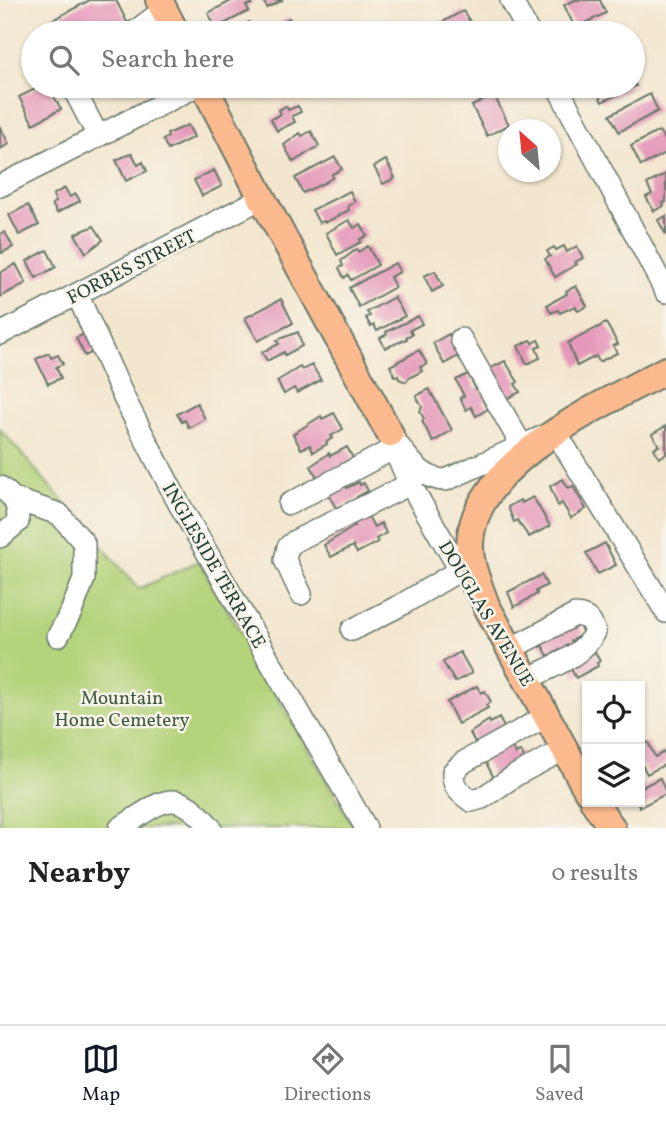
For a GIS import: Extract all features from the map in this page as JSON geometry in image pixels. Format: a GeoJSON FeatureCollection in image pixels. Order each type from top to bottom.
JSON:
{"type":"FeatureCollection","features":[{"type":"Feature","properties":{"kind":"main road"},"geometry":{"type":"LineString","coordinates":[[161,5],[170,21]]}},
{"type":"Feature","properties":{"kind":"main road","name":"DOUGLAS AVENUE"},"geometry":{"type":"LineString","coordinates":[[210,98],[392,441]]}},
{"type":"Feature","properties":{"kind":"main road"},"geometry":{"type":"LineString","coordinates":[[486,605],[471,559],[470,542],[479,509],[491,491],[533,446],[666,369]]}},
{"type":"Feature","properties":{"kind":"main road","name":"DOUGLAS AVENUE"},"geometry":{"type":"LineString","coordinates":[[486,605],[582,781]]}},
{"type":"Feature","properties":{"kind":"street"},"geometry":{"type":"LineString","coordinates":[[511,0],[522,21]]}},
{"type":"Feature","properties":{"kind":"street"},"geometry":{"type":"LineString","coordinates":[[144,21],[161,5]]}},
{"type":"Feature","properties":{"kind":"street"},"geometry":{"type":"LineString","coordinates":[[78,98],[99,136]]}},
{"type":"Feature","properties":{"kind":"street"},"geometry":{"type":"LineString","coordinates":[[0,187],[173,98]]}},
{"type":"Feature","properties":{"kind":"street"},"geometry":{"type":"LineString","coordinates":[[562,98],[666,292]]}},
{"type":"Feature","properties":{"kind":"street","name":"FORBES STREET"},"geometry":{"type":"LineString","coordinates":[[0,334],[262,198]]}},
{"type":"Feature","properties":{"kind":"street","name":"INGLESIDE TERRACE"},"geometry":{"type":"LineString","coordinates":[[77,294],[125,400],[178,502],[366,828]]}},
{"type":"Feature","properties":{"kind":"street"},"geometry":{"type":"LineString","coordinates":[[461,339],[522,446]]}},
{"type":"Feature","properties":{"kind":"street"},"geometry":{"type":"LineString","coordinates":[[555,431],[666,612]]}},
{"type":"Feature","properties":{"kind":"street","name":"DOUGLAS AVENUE"},"geometry":{"type":"LineString","coordinates":[[392,441],[422,474],[436,480],[455,477],[555,431]]}},
{"type":"Feature","properties":{"kind":"street"},"geometry":{"type":"LineString","coordinates":[[289,504],[392,441]]}},
{"type":"Feature","properties":{"kind":"street","name":"DOUGLAS AVENUE"},"geometry":{"type":"LineString","coordinates":[[392,441],[410,484],[460,570],[486,605]]}},
{"type":"Feature","properties":{"kind":"street"},"geometry":{"type":"LineString","coordinates":[[301,594],[285,559],[288,547],[295,541],[410,484]]}},
{"type":"Feature","properties":{"kind":"street"},"geometry":{"type":"LineString","coordinates":[[0,537],[18,523],[18,505],[7,493]]}},
{"type":"Feature","properties":{"kind":"street"},"geometry":{"type":"LineString","coordinates":[[7,493],[59,514],[84,543],[84,579],[58,636]]}},
{"type":"Feature","properties":{"kind":"street"},"geometry":{"type":"LineString","coordinates":[[352,630],[401,606],[460,570]]}},
{"type":"Feature","properties":{"kind":"street"},"geometry":{"type":"LineString","coordinates":[[510,649],[575,615],[585,616],[592,623],[595,632],[588,646],[527,680]]}},
{"type":"Feature","properties":{"kind":"street"},"geometry":{"type":"LineString","coordinates":[[547,716],[464,762],[453,772],[452,781],[458,791],[471,801],[482,798],[516,775],[565,749]]}},
{"type":"Feature","properties":{"kind":"street"},"geometry":{"type":"LineString","coordinates":[[120,828],[166,801],[177,800],[195,809],[211,828]]}},
{"type":"Feature","properties":{"kind":"green space","name":"Mountain Home Cemetery"},"geometry":{"type":"Polygon","coordinates":[[[0,429],[139,589],[199,561],[354,828],[0,828],[0,429]]]}},
{"type":"Feature","properties":{"kind":"building"},"geometry":{"type":"Polygon","coordinates":[[[90,0],[116,0],[126,21],[50,21],[90,0]]]}},
{"type":"Feature","properties":{"kind":"building"},"geometry":{"type":"Polygon","coordinates":[[[233,0],[250,0],[252,4],[246,6],[249,11],[230,21],[212,21],[208,13],[233,0]]]}},
{"type":"Feature","properties":{"kind":"building"},"geometry":{"type":"Polygon","coordinates":[[[263,0],[283,0],[267,8],[263,0]]]}},
{"type":"Feature","properties":{"kind":"building"},"geometry":{"type":"Polygon","coordinates":[[[575,0],[600,0],[606,13],[589,21],[572,21],[564,5],[575,0]]]}},
{"type":"Feature","properties":{"kind":"building"},"geometry":{"type":"Polygon","coordinates":[[[463,11],[470,21],[444,21],[463,11]]]}},
{"type":"Feature","properties":{"kind":"building"},"geometry":{"type":"Polygon","coordinates":[[[650,94],[658,111],[619,132],[610,115],[650,94]]]}},
{"type":"Feature","properties":{"kind":"building"},"geometry":{"type":"Polygon","coordinates":[[[19,97],[55,98],[61,109],[33,124],[19,97]]]}},
{"type":"Feature","properties":{"kind":"building"},"geometry":{"type":"Polygon","coordinates":[[[488,98],[496,98],[506,119],[498,119],[498,130],[487,136],[472,106],[488,98]]]}},
{"type":"Feature","properties":{"kind":"building"},"geometry":{"type":"Polygon","coordinates":[[[286,106],[288,110],[298,106],[301,112],[292,116],[295,122],[277,131],[271,119],[281,114],[279,110],[286,106]]]}},
{"type":"Feature","properties":{"kind":"building"},"geometry":{"type":"Polygon","coordinates":[[[188,125],[194,137],[168,150],[163,140],[168,137],[167,134],[188,125]]]}},
{"type":"Feature","properties":{"kind":"building"},"geometry":{"type":"Polygon","coordinates":[[[0,126],[9,144],[0,149],[0,126]]]}},
{"type":"Feature","properties":{"kind":"building"},"geometry":{"type":"Polygon","coordinates":[[[311,131],[319,146],[293,162],[284,145],[300,133],[302,136],[311,131]]]}},
{"type":"Feature","properties":{"kind":"building"},"geometry":{"type":"Polygon","coordinates":[[[659,131],[666,141],[666,153],[641,166],[631,146],[659,131]]]}},
{"type":"Feature","properties":{"kind":"building"},"geometry":{"type":"Polygon","coordinates":[[[132,153],[138,165],[143,162],[147,171],[126,181],[116,160],[132,153]]]}},
{"type":"Feature","properties":{"kind":"building"},"geometry":{"type":"Polygon","coordinates":[[[335,157],[342,169],[332,174],[333,177],[326,182],[303,193],[295,178],[335,157]]]}},
{"type":"Feature","properties":{"kind":"building"},"geometry":{"type":"Polygon","coordinates":[[[386,160],[395,178],[383,184],[374,167],[386,160]]]}},
{"type":"Feature","properties":{"kind":"building"},"geometry":{"type":"Polygon","coordinates":[[[214,170],[222,186],[202,196],[194,180],[214,170]]]}},
{"type":"Feature","properties":{"kind":"building"},"geometry":{"type":"Polygon","coordinates":[[[666,174],[666,202],[654,211],[646,197],[652,194],[647,184],[666,174]]]}},
{"type":"Feature","properties":{"kind":"building"},"geometry":{"type":"Polygon","coordinates":[[[65,188],[70,197],[76,194],[80,201],[57,213],[52,204],[56,202],[53,195],[65,188]]]}},
{"type":"Feature","properties":{"kind":"building"},"geometry":{"type":"Polygon","coordinates":[[[350,191],[355,202],[348,206],[349,210],[325,223],[319,223],[312,210],[350,191]]]}},
{"type":"Feature","properties":{"kind":"building"},"geometry":{"type":"Polygon","coordinates":[[[28,205],[39,225],[19,235],[9,215],[28,205]]]}},
{"type":"Feature","properties":{"kind":"building"},"geometry":{"type":"Polygon","coordinates":[[[666,216],[666,235],[658,220],[666,216]]]}},
{"type":"Feature","properties":{"kind":"building"},"geometry":{"type":"Polygon","coordinates":[[[349,220],[354,228],[361,224],[367,236],[337,255],[326,233],[349,220]]]}},
{"type":"Feature","properties":{"kind":"building"},"geometry":{"type":"Polygon","coordinates":[[[94,226],[103,240],[86,253],[75,234],[94,226]]]}},
{"type":"Feature","properties":{"kind":"building"},"geometry":{"type":"Polygon","coordinates":[[[5,232],[13,247],[2,253],[0,234],[5,232]]]}},
{"type":"Feature","properties":{"kind":"building"},"geometry":{"type":"Polygon","coordinates":[[[368,246],[378,265],[351,280],[348,275],[344,278],[339,268],[343,266],[341,261],[357,249],[358,252],[368,246]]]}},
{"type":"Feature","properties":{"kind":"building"},"geometry":{"type":"Polygon","coordinates":[[[564,246],[567,252],[577,246],[583,258],[555,277],[545,259],[550,256],[547,251],[564,246]]]}},
{"type":"Feature","properties":{"kind":"building"},"geometry":{"type":"Polygon","coordinates":[[[47,250],[56,267],[36,278],[27,261],[47,250]]]}},
{"type":"Feature","properties":{"kind":"building"},"geometry":{"type":"Polygon","coordinates":[[[395,263],[400,272],[390,277],[395,287],[359,307],[349,288],[395,263]]]}},
{"type":"Feature","properties":{"kind":"building"},"geometry":{"type":"Polygon","coordinates":[[[16,264],[26,283],[0,297],[0,273],[16,264]]]}},
{"type":"Feature","properties":{"kind":"building"},"geometry":{"type":"Polygon","coordinates":[[[435,271],[443,286],[432,292],[424,276],[435,271]]]}},
{"type":"Feature","properties":{"kind":"building"},"geometry":{"type":"Polygon","coordinates":[[[576,286],[587,306],[578,311],[575,306],[560,313],[558,310],[551,313],[547,305],[576,286]]]}},
{"type":"Feature","properties":{"kind":"building"},"geometry":{"type":"Polygon","coordinates":[[[394,297],[405,316],[377,331],[366,318],[370,316],[367,312],[394,297]]]}},
{"type":"Feature","properties":{"kind":"building"},"geometry":{"type":"Polygon","coordinates":[[[281,299],[293,323],[258,341],[245,318],[281,299]]]}},
{"type":"Feature","properties":{"kind":"building"},"geometry":{"type":"Polygon","coordinates":[[[418,316],[422,324],[410,330],[412,334],[406,337],[407,339],[385,348],[380,338],[387,334],[386,332],[418,316]]]}},
{"type":"Feature","properties":{"kind":"building"},"geometry":{"type":"Polygon","coordinates":[[[606,323],[618,344],[613,346],[617,353],[599,362],[596,356],[577,366],[568,343],[606,323]]]}},
{"type":"Feature","properties":{"kind":"building"},"geometry":{"type":"Polygon","coordinates":[[[88,332],[97,350],[85,356],[76,338],[88,332]]]}},
{"type":"Feature","properties":{"kind":"building"},"geometry":{"type":"Polygon","coordinates":[[[298,332],[302,346],[267,361],[262,352],[279,344],[277,340],[298,332]]]}},
{"type":"Feature","properties":{"kind":"building"},"geometry":{"type":"Polygon","coordinates":[[[449,334],[460,355],[444,364],[433,343],[449,334]]]}},
{"type":"Feature","properties":{"kind":"building"},"geometry":{"type":"Polygon","coordinates":[[[531,340],[533,343],[538,340],[541,346],[536,348],[540,358],[527,364],[518,346],[531,340]]]}},
{"type":"Feature","properties":{"kind":"building"},"geometry":{"type":"Polygon","coordinates":[[[419,350],[427,364],[420,367],[422,371],[406,382],[398,376],[395,377],[390,366],[419,350]]]}},
{"type":"Feature","properties":{"kind":"building"},"geometry":{"type":"Polygon","coordinates":[[[49,353],[51,358],[58,355],[63,364],[56,367],[61,378],[48,384],[36,359],[49,353]]]}},
{"type":"Feature","properties":{"kind":"building"},"geometry":{"type":"Polygon","coordinates":[[[505,361],[518,382],[515,384],[520,392],[506,399],[489,369],[505,361]]]}},
{"type":"Feature","properties":{"kind":"building"},"geometry":{"type":"Polygon","coordinates":[[[312,365],[321,380],[297,393],[294,388],[284,394],[277,381],[300,367],[302,370],[312,365]]]}},
{"type":"Feature","properties":{"kind":"building"},"geometry":{"type":"Polygon","coordinates":[[[468,374],[476,389],[480,387],[487,399],[483,401],[488,409],[476,416],[471,407],[466,410],[460,398],[464,396],[456,380],[468,374]]]}},
{"type":"Feature","properties":{"kind":"building"},"geometry":{"type":"Polygon","coordinates":[[[429,389],[452,430],[433,442],[422,421],[422,407],[416,396],[429,389]]]}},
{"type":"Feature","properties":{"kind":"building"},"geometry":{"type":"Polygon","coordinates":[[[197,403],[205,419],[189,428],[185,420],[182,422],[177,414],[197,403]]]}},
{"type":"Feature","properties":{"kind":"building"},"geometry":{"type":"Polygon","coordinates":[[[334,413],[343,429],[331,436],[333,438],[326,442],[327,444],[313,452],[310,445],[301,449],[293,434],[321,416],[322,419],[334,413]]]}},
{"type":"Feature","properties":{"kind":"building"},"geometry":{"type":"Polygon","coordinates":[[[666,426],[666,454],[659,458],[654,448],[659,446],[652,434],[666,426]]]}},
{"type":"Feature","properties":{"kind":"building"},"geometry":{"type":"Polygon","coordinates":[[[347,447],[355,462],[319,481],[311,466],[329,453],[330,456],[347,447]]]}},
{"type":"Feature","properties":{"kind":"building"},"geometry":{"type":"Polygon","coordinates":[[[563,479],[568,488],[573,486],[586,509],[571,518],[562,503],[558,506],[550,486],[563,479]]]}},
{"type":"Feature","properties":{"kind":"building"},"geometry":{"type":"Polygon","coordinates":[[[344,482],[347,488],[359,482],[360,485],[364,483],[368,491],[357,497],[358,499],[336,508],[327,492],[344,482]]]}},
{"type":"Feature","properties":{"kind":"building"},"geometry":{"type":"Polygon","coordinates":[[[533,497],[550,526],[529,537],[517,520],[514,522],[508,507],[533,497]]]}},
{"type":"Feature","properties":{"kind":"building"},"geometry":{"type":"Polygon","coordinates":[[[367,514],[374,527],[381,523],[386,533],[376,539],[378,542],[357,553],[353,546],[331,557],[324,545],[355,526],[352,522],[367,514]]]}},
{"type":"Feature","properties":{"kind":"building"},"geometry":{"type":"Polygon","coordinates":[[[605,543],[616,565],[598,574],[586,553],[605,543]]]}},
{"type":"Feature","properties":{"kind":"building"},"geometry":{"type":"Polygon","coordinates":[[[541,575],[547,585],[514,607],[508,592],[541,575]]]}},
{"type":"Feature","properties":{"kind":"building"},"geometry":{"type":"Polygon","coordinates":[[[577,623],[583,633],[561,652],[559,649],[548,656],[537,642],[577,623]]]}},
{"type":"Feature","properties":{"kind":"building"},"geometry":{"type":"Polygon","coordinates":[[[460,652],[472,673],[455,682],[443,662],[460,652]]]}},
{"type":"Feature","properties":{"kind":"building"},"geometry":{"type":"Polygon","coordinates":[[[595,652],[600,661],[598,666],[576,678],[571,669],[567,671],[565,667],[595,652]]]}},
{"type":"Feature","properties":{"kind":"building"},"geometry":{"type":"Polygon","coordinates":[[[477,686],[481,693],[485,691],[491,702],[486,705],[488,708],[458,724],[447,702],[477,686]]]}},
{"type":"Feature","properties":{"kind":"building"},"geometry":{"type":"Polygon","coordinates":[[[499,718],[507,733],[479,750],[470,733],[489,720],[490,723],[499,718]]]}},
{"type":"Feature","properties":{"kind":"building"},"geometry":{"type":"Polygon","coordinates":[[[648,742],[655,757],[666,751],[666,764],[647,774],[645,770],[645,744],[648,742]]]}},
{"type":"Feature","properties":{"kind":"building"},"geometry":{"type":"Polygon","coordinates":[[[511,743],[516,754],[521,751],[526,762],[494,778],[483,757],[511,743]]]}},
{"type":"Feature","properties":{"kind":"building"},"geometry":{"type":"Polygon","coordinates":[[[660,778],[666,794],[645,804],[645,786],[660,778]]]}}]}
